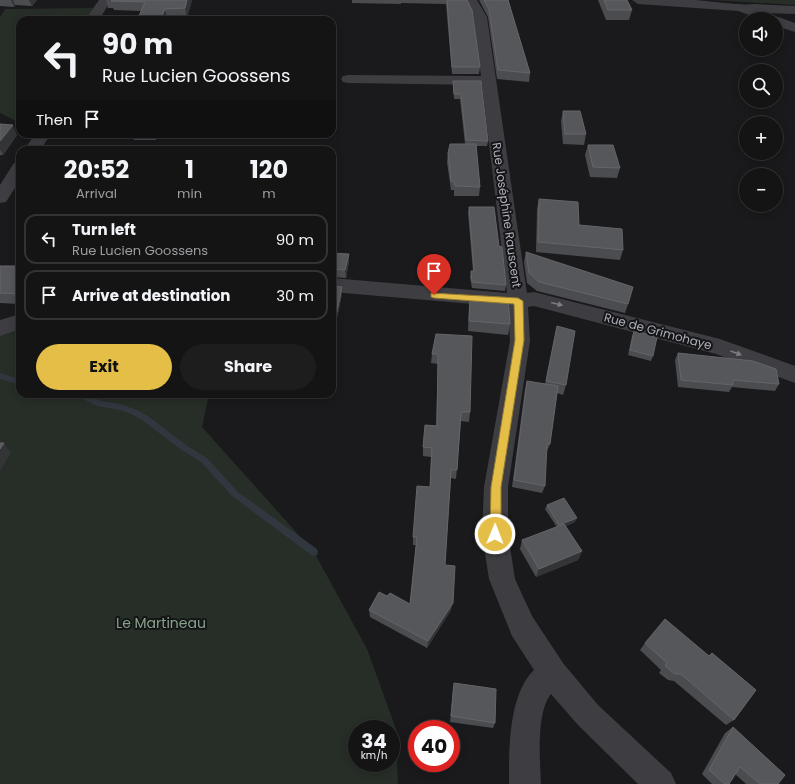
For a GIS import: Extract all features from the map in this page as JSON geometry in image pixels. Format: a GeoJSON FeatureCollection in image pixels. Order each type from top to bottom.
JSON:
{"type":"FeatureCollection","features":[{"type":"Feature","properties":{"kind":"street"},"geometry":{"type":"LineString","coordinates":[[95,16],[106,0]]}},
{"type":"Feature","properties":{"kind":"street","name":"Rue Joséphine Rauscent"},"geometry":{"type":"LineString","coordinates":[[469,0],[474,4],[480,17],[518,301],[520,340],[496,487],[495,534],[502,579],[522,626],[553,673],[588,715],[660,784]]}},
{"type":"Feature","properties":{"kind":"street"},"geometry":{"type":"LineString","coordinates":[[638,0],[795,10]]}},
{"type":"Feature","properties":{"kind":"street"},"geometry":{"type":"LineString","coordinates":[[740,7],[753,12]]}},
{"type":"Feature","properties":{"kind":"street"},"geometry":{"type":"LineString","coordinates":[[783,22],[793,25]]}},
{"type":"Feature","properties":{"kind":"street"},"geometry":{"type":"LineString","coordinates":[[348,79],[488,82]]}},
{"type":"Feature","properties":{"kind":"street"},"geometry":{"type":"LineString","coordinates":[[0,198],[16,173]]}},
{"type":"Feature","properties":{"kind":"street","name":"Rue de Grimohaye"},"geometry":{"type":"LineString","coordinates":[[336,284],[434,295],[518,301],[534,299],[720,347],[795,375]]}},
{"type":"Feature","properties":{"kind":"street"},"geometry":{"type":"LineString","coordinates":[[0,328],[16,322]]}},
{"type":"Feature","properties":{"kind":"street"},"geometry":{"type":"LineString","coordinates":[[525,784],[524,747],[530,711],[539,686],[553,673]]}},
{"type":"Feature","properties":{"kind":"green space"},"geometry":{"type":"Polygon","coordinates":[[[712,0],[795,0],[795,5],[712,0]]]}},
{"type":"Feature","properties":{"kind":"green space"},"geometry":{"type":"Polygon","coordinates":[[[94,8],[88,16],[16,16],[16,121],[0,113],[0,17],[5,9],[94,8]]]}},
{"type":"Feature","properties":{"kind":"green space","name":"Le Martineau"},"geometry":{"type":"Polygon","coordinates":[[[16,322],[16,398],[208,398],[202,427],[314,552],[367,649],[393,720],[348,720],[348,772],[398,772],[398,784],[0,784],[0,328],[16,322]]]}},
{"type":"Feature","properties":{"kind":"building"},"geometry":{"type":"Polygon","coordinates":[[[187,0],[185,8],[165,9],[162,16],[139,16],[145,2],[111,1],[187,0]]]}},
{"type":"Feature","properties":{"kind":"building"},"geometry":{"type":"Polygon","coordinates":[[[447,0],[467,0],[472,10],[480,67],[452,67],[447,0]]]}},
{"type":"Feature","properties":{"kind":"building"},"geometry":{"type":"Polygon","coordinates":[[[484,0],[508,0],[530,73],[498,70],[489,9],[484,0]]]}},
{"type":"Feature","properties":{"kind":"building"},"geometry":{"type":"Polygon","coordinates":[[[604,0],[627,0],[632,10],[608,10],[604,0]]]}},
{"type":"Feature","properties":{"kind":"building"},"geometry":{"type":"Polygon","coordinates":[[[453,81],[481,81],[488,141],[466,140],[461,94],[454,94],[453,81]]]}},
{"type":"Feature","properties":{"kind":"building"},"geometry":{"type":"Polygon","coordinates":[[[563,111],[580,111],[586,134],[565,134],[563,111]]]}},
{"type":"Feature","properties":{"kind":"building"},"geometry":{"type":"Polygon","coordinates":[[[0,124],[13,125],[0,141],[0,124]]]}},
{"type":"Feature","properties":{"kind":"building"},"geometry":{"type":"Polygon","coordinates":[[[450,144],[476,144],[480,187],[455,186],[454,181],[451,181],[448,153],[450,144]]]}},
{"type":"Feature","properties":{"kind":"building"},"geometry":{"type":"Polygon","coordinates":[[[588,145],[613,145],[620,168],[593,167],[588,145]]]}},
{"type":"Feature","properties":{"kind":"building"},"geometry":{"type":"Polygon","coordinates":[[[539,199],[578,202],[579,225],[622,229],[623,250],[538,242],[539,199]]]}},
{"type":"Feature","properties":{"kind":"building"},"geometry":{"type":"Polygon","coordinates":[[[469,207],[494,207],[499,246],[502,247],[506,285],[472,282],[471,271],[474,271],[469,207]]]}},
{"type":"Feature","properties":{"kind":"building"},"geometry":{"type":"Polygon","coordinates":[[[526,252],[633,287],[628,304],[539,282],[529,273],[526,252]]]}},
{"type":"Feature","properties":{"kind":"building"},"geometry":{"type":"Polygon","coordinates":[[[336,253],[349,254],[345,270],[336,269],[336,253]]]}},
{"type":"Feature","properties":{"kind":"building"},"geometry":{"type":"Polygon","coordinates":[[[0,266],[16,266],[16,294],[0,293],[0,266]]]}},
{"type":"Feature","properties":{"kind":"building"},"geometry":{"type":"Polygon","coordinates":[[[336,286],[342,287],[336,316],[336,286]]]}},
{"type":"Feature","properties":{"kind":"building"},"geometry":{"type":"Polygon","coordinates":[[[470,296],[508,298],[510,324],[469,321],[470,296]]]}},
{"type":"Feature","properties":{"kind":"building"},"geometry":{"type":"Polygon","coordinates":[[[557,326],[575,331],[566,385],[546,381],[557,326]]]}},
{"type":"Feature","properties":{"kind":"building"},"geometry":{"type":"Polygon","coordinates":[[[634,331],[657,337],[653,356],[630,350],[634,331]]]}},
{"type":"Feature","properties":{"kind":"building"},"geometry":{"type":"Polygon","coordinates":[[[436,334],[472,336],[470,412],[461,412],[457,470],[451,470],[445,565],[455,566],[453,603],[428,641],[369,610],[379,592],[387,596],[390,593],[410,604],[417,537],[413,537],[417,486],[430,487],[432,448],[423,447],[425,425],[437,426],[438,354],[432,354],[436,334]]]}},
{"type":"Feature","properties":{"kind":"building"},"geometry":{"type":"Polygon","coordinates":[[[678,353],[753,361],[776,369],[779,384],[733,380],[733,385],[681,380],[678,353]]]}},
{"type":"Feature","properties":{"kind":"building"},"geometry":{"type":"Polygon","coordinates":[[[527,381],[558,386],[550,444],[547,444],[545,486],[514,480],[527,381]]]}},
{"type":"Feature","properties":{"kind":"building"},"geometry":{"type":"Polygon","coordinates":[[[0,443],[4,443],[0,449],[0,443]]]}},
{"type":"Feature","properties":{"kind":"building"},"geometry":{"type":"Polygon","coordinates":[[[564,498],[577,518],[559,525],[547,505],[564,498]]]}},
{"type":"Feature","properties":{"kind":"building"},"geometry":{"type":"Polygon","coordinates":[[[564,524],[582,551],[539,569],[522,540],[564,524]]]}},
{"type":"Feature","properties":{"kind":"building"},"geometry":{"type":"Polygon","coordinates":[[[665,619],[709,656],[712,653],[756,690],[734,720],[681,674],[675,674],[665,666],[667,663],[645,643],[665,619]]]}},
{"type":"Feature","properties":{"kind":"building"},"geometry":{"type":"Polygon","coordinates":[[[454,683],[496,689],[495,723],[451,716],[454,683]]]}},
{"type":"Feature","properties":{"kind":"building"},"geometry":{"type":"Polygon","coordinates":[[[733,727],[785,775],[778,784],[760,784],[740,767],[729,784],[725,784],[709,770],[733,727]]]}},
{"type":"Feature","properties":{"kind":"waterway"},"geometry":{"type":"LineString","coordinates":[[0,376],[16,381]]}},
{"type":"Feature","properties":{"kind":"waterway"},"geometry":{"type":"LineString","coordinates":[[87,398],[100,404],[120,407],[145,418],[183,447],[204,460],[235,494],[314,552]]}},
{"type":"Feature","properties":{"kind":"route"},"geometry":{"type":"LineString","coordinates":[[434,295],[518,301],[520,340],[496,487],[495,534]]}}]}
